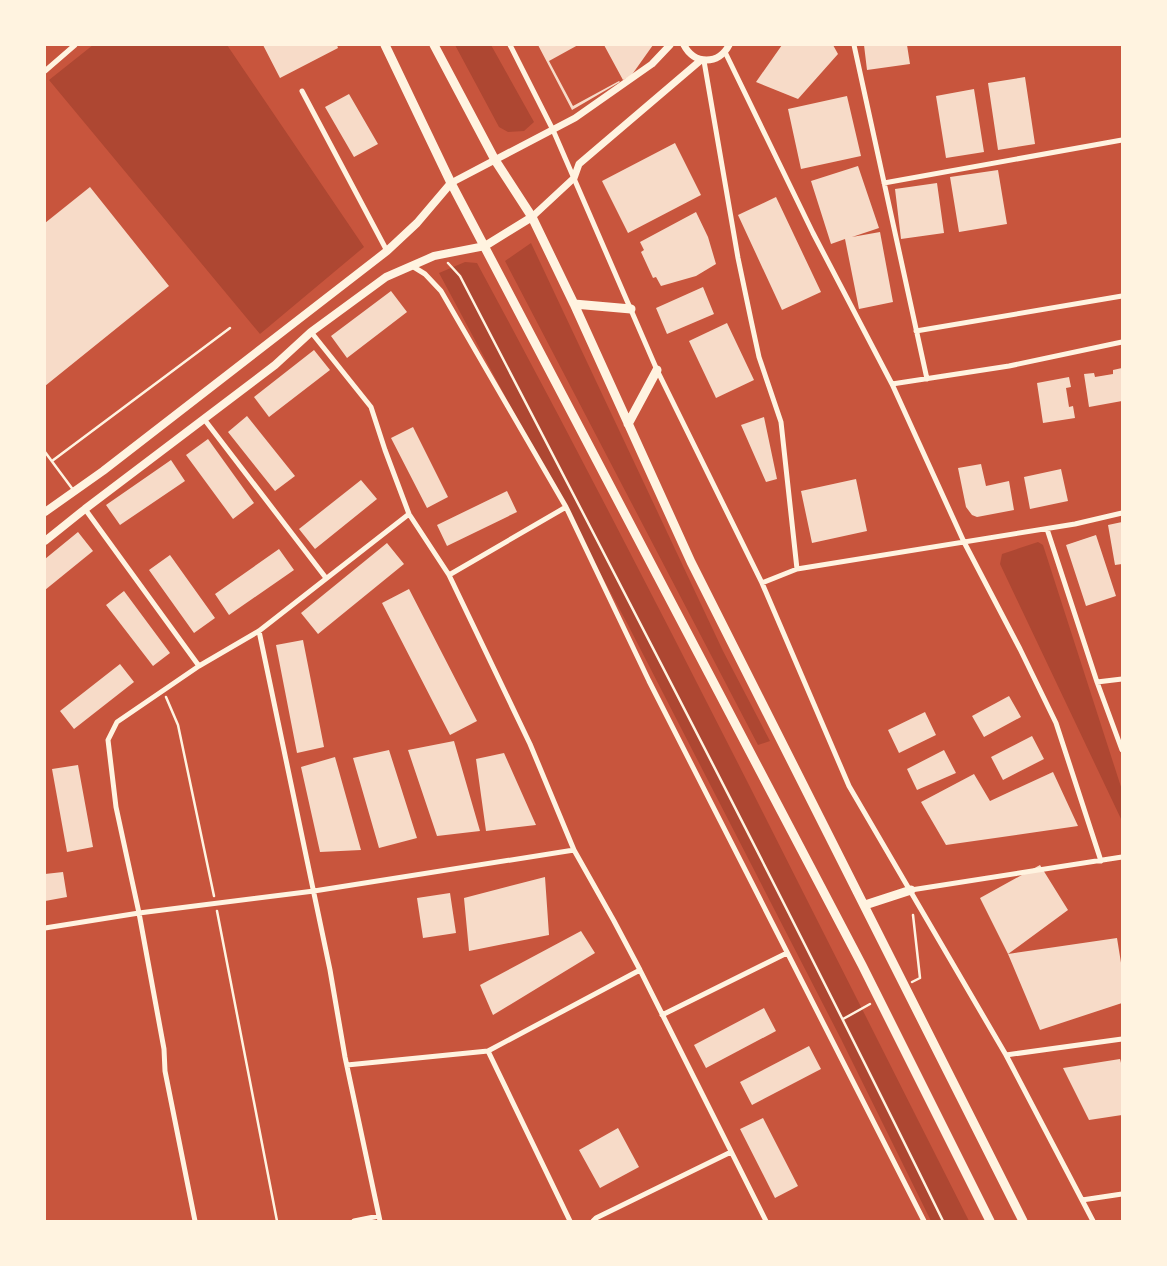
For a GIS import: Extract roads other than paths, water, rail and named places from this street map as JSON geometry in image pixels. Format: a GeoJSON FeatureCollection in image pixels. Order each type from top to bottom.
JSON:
{"type":"FeatureCollection","features":[{"type":"Feature","properties":{"kind":"highway"},"geometry":{"type":"LineString","coordinates":[[385,45],[452,183],[857,956],[990,1221]]}},
{"type":"Feature","properties":{"kind":"highway"},"geometry":{"type":"LineString","coordinates":[[434,45],[495,160],[532,218],[574,304],[691,562],[1023,1221]]}},
{"type":"Feature","properties":{"kind":"highway"},"geometry":{"type":"LineString","coordinates":[[574,304],[631,309]]}},
{"type":"Feature","properties":{"kind":"highway"},"geometry":{"type":"LineString","coordinates":[[628,424],[657,370]]}},
{"type":"Feature","properties":{"kind":"highway"},"geometry":{"type":"LineString","coordinates":[[864,905],[911,890]]}},
{"type":"Feature","properties":{"kind":"main road"},"geometry":{"type":"LineString","coordinates":[[45,512],[103,471],[387,251],[417,223],[452,183]]}},
{"type":"Feature","properties":{"kind":"main road"},"geometry":{"type":"LineString","coordinates":[[45,541],[85,508],[275,365],[311,332],[386,277],[434,256],[485,246],[532,218]]}},
{"type":"Feature","properties":{"kind":"street"},"geometry":{"type":"LineString","coordinates":[[45,71],[75,45]]}},
{"type":"Feature","properties":{"kind":"street"},"geometry":{"type":"LineString","coordinates":[[510,45],[553,130],[657,370],[762,583],[849,786],[1006,1055],[1093,1221]]}},
{"type":"Feature","properties":{"kind":"street"},"geometry":{"type":"LineString","coordinates":[[452,183],[575,118],[652,64],[670,45]]}},
{"type":"Feature","properties":{"kind":"street"},"geometry":{"type":"LineString","coordinates":[[684,45],[688,52],[702,60],[751,320],[759,356],[781,422],[797,569]]}},
{"type":"Feature","properties":{"kind":"street"},"geometry":{"type":"LineString","coordinates":[[854,45],[927,379]]}},
{"type":"Feature","properties":{"kind":"street"},"geometry":{"type":"LineString","coordinates":[[532,218],[574,178],[579,164],[702,60],[719,57],[728,47],[813,233],[892,384],[964,542],[1056,723],[1101,861]]}},
{"type":"Feature","properties":{"kind":"street"},"geometry":{"type":"LineString","coordinates":[[302,91],[387,251]]}},
{"type":"Feature","properties":{"kind":"street"},"geometry":{"type":"LineString","coordinates":[[884,183],[1122,140]]}},
{"type":"Feature","properties":{"kind":"street"},"geometry":{"type":"LineString","coordinates":[[412,266],[425,274],[441,291],[566,507],[649,680],[855,1089],[924,1221]]}},
{"type":"Feature","properties":{"kind":"street"},"geometry":{"type":"LineString","coordinates":[[916,331],[1122,296]]}},
{"type":"Feature","properties":{"kind":"street"},"geometry":{"type":"LineString","coordinates":[[311,332],[372,407],[385,450],[409,514],[449,575],[530,744],[574,850],[640,970],[766,1221]]}},
{"type":"Feature","properties":{"kind":"street"},"geometry":{"type":"LineString","coordinates":[[892,384],[1009,366],[1122,342]]}},
{"type":"Feature","properties":{"kind":"street"},"geometry":{"type":"LineString","coordinates":[[204,419],[326,578]]}},
{"type":"Feature","properties":{"kind":"street"},"geometry":{"type":"LineString","coordinates":[[449,575],[566,507]]}},
{"type":"Feature","properties":{"kind":"street"},"geometry":{"type":"LineString","coordinates":[[85,508],[199,666]]}},
{"type":"Feature","properties":{"kind":"street"},"geometry":{"type":"LineString","coordinates":[[762,583],[797,569],[1047,529],[1122,513]]}},
{"type":"Feature","properties":{"kind":"street"},"geometry":{"type":"LineString","coordinates":[[195,1221],[165,1071],[164,1049],[139,913],[116,807],[108,740],[117,722],[199,666],[259,631],[409,514]]}},
{"type":"Feature","properties":{"kind":"street"},"geometry":{"type":"LineString","coordinates":[[1047,529],[1097,682],[1122,750]]}},
{"type":"Feature","properties":{"kind":"street"},"geometry":{"type":"LineString","coordinates":[[259,631],[314,892],[347,1066],[380,1218],[354,1221]]}},
{"type":"Feature","properties":{"kind":"street"},"geometry":{"type":"LineString","coordinates":[[1097,682],[1122,678]]}},
{"type":"Feature","properties":{"kind":"street"},"geometry":{"type":"LineString","coordinates":[[45,928],[139,913],[314,892],[574,850]]}},
{"type":"Feature","properties":{"kind":"street"},"geometry":{"type":"LineString","coordinates":[[911,890],[1122,857]]}},
{"type":"Feature","properties":{"kind":"street"},"geometry":{"type":"LineString","coordinates":[[662,1015],[787,952]]}},
{"type":"Feature","properties":{"kind":"street"},"geometry":{"type":"LineString","coordinates":[[347,1066],[488,1052],[640,970]]}},
{"type":"Feature","properties":{"kind":"street"},"geometry":{"type":"LineString","coordinates":[[1006,1055],[1122,1039]]}},
{"type":"Feature","properties":{"kind":"street"},"geometry":{"type":"LineString","coordinates":[[488,1052],[570,1221]]}},
{"type":"Feature","properties":{"kind":"street"},"geometry":{"type":"LineString","coordinates":[[593,1221],[731,1152]]}},
{"type":"Feature","properties":{"kind":"street"},"geometry":{"type":"LineString","coordinates":[[1082,1200],[1122,1194]]}},
{"type":"Feature","properties":{"kind":"lane"},"geometry":{"type":"LineString","coordinates":[[52,462],[230,328]]}},
{"type":"Feature","properties":{"kind":"lane"},"geometry":{"type":"LineString","coordinates":[[45,452],[74,492]]}}]}
